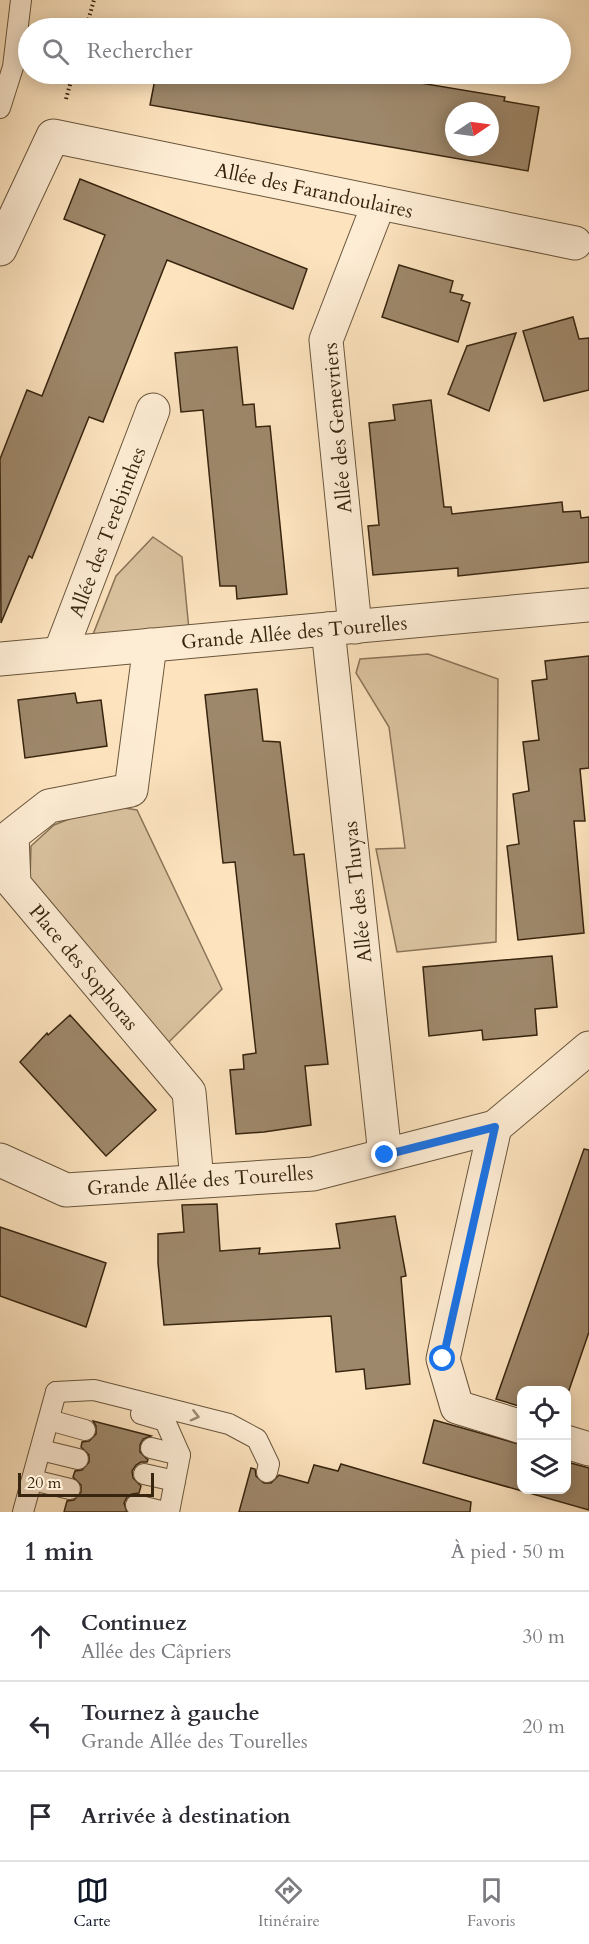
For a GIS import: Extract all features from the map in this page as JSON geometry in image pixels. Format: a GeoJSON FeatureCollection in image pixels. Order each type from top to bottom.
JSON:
{"type":"FeatureCollection","features":[{"type":"Feature","properties":{"kind":"street","name":"Allée des Farandoulaires"},"geometry":{"type":"LineString","coordinates":[[0,249],[53,136],[574,243]]}},
{"type":"Feature","properties":{"kind":"street","name":"Allée des Genevriers"},"geometry":{"type":"LineString","coordinates":[[342,628],[326,340],[379,203]]}},
{"type":"Feature","properties":{"kind":"street","name":"Allée des Terebinthes"},"geometry":{"type":"LineString","coordinates":[[60,653],[153,410]]}},
{"type":"Feature","properties":{"kind":"street","name":"Grande Allée des Tourelles"},"geometry":{"type":"LineString","coordinates":[[0,659],[589,605]]}},
{"type":"Feature","properties":{"kind":"street","name":"Allée des Thuyas"},"geometry":{"type":"LineString","coordinates":[[342,628],[385,1155]]}},
{"type":"Feature","properties":{"kind":"street","name":"Place des Sophoras"},"geometry":{"type":"LineString","coordinates":[[150,645],[131,790],[49,806],[12,835],[14,884],[189,1092],[197,1181]]}},
{"type":"Feature","properties":{"kind":"street","name":"Grande Allée des Tourelles"},"geometry":{"type":"LineString","coordinates":[[0,1160],[66,1190],[313,1174],[495,1127],[589,1048]]}},
{"type":"Feature","properties":{"kind":"street"},"geometry":{"type":"LineString","coordinates":[[495,1127],[443,1359],[457,1407],[517,1425]]}},
{"type":"Feature","properties":{"kind":"street"},"geometry":{"type":"LineString","coordinates":[[571,1443],[589,1449]]}},
{"type":"Feature","properties":{"kind":"lane"},"geometry":{"type":"LineString","coordinates":[[19,18],[21,0]]}},
{"type":"Feature","properties":{"kind":"lane"},"geometry":{"type":"LineString","coordinates":[[0,108],[13,67],[18,25]]}},
{"type":"Feature","properties":{"kind":"lane"},"geometry":{"type":"LineString","coordinates":[[56,1392],[94,1390],[229,1424],[257,1439],[269,1464],[267,1472]]}},
{"type":"Feature","properties":{"kind":"lane"},"geometry":{"type":"LineString","coordinates":[[29,1511],[33,1480],[56,1392]]}},
{"type":"Feature","properties":{"kind":"lane"},"geometry":{"type":"LineString","coordinates":[[56,1392],[165,1421],[180,1455],[167,1512],[136,1505]]}},
{"type":"Feature","properties":{"kind":"lane"},"geometry":{"type":"LineString","coordinates":[[49,1420],[85,1430]]}},
{"type":"Feature","properties":{"kind":"lane"},"geometry":{"type":"LineString","coordinates":[[151,1448],[180,1455]]}},
{"type":"Feature","properties":{"kind":"lane"},"geometry":{"type":"LineString","coordinates":[[41,1450],[78,1458]]}},
{"type":"Feature","properties":{"kind":"lane"},"geometry":{"type":"LineString","coordinates":[[144,1474],[175,1481]]}},
{"type":"Feature","properties":{"kind":"lane"},"geometry":{"type":"LineString","coordinates":[[33,1480],[70,1489]]}},
{"type":"Feature","properties":{"kind":"path"},"geometry":{"type":"LineString","coordinates":[[89,18],[94,0]]}},
{"type":"Feature","properties":{"kind":"shaded area"},"geometry":{"type":"Polygon","coordinates":[[[153,537],[182,557],[189,630],[92,637],[116,576],[153,537]]]}},
{"type":"Feature","properties":{"kind":"shaded area"},"geometry":{"type":"Polygon","coordinates":[[[428,654],[498,679],[496,942],[397,952],[376,849],[405,848],[389,727],[356,673],[360,659],[428,654]]]}},
{"type":"Feature","properties":{"kind":"shaded area"},"geometry":{"type":"Polygon","coordinates":[[[118,807],[137,810],[222,989],[167,1044],[30,880],[31,846],[54,825],[97,808],[118,807]]]}},
{"type":"Feature","properties":{"kind":"building"},"geometry":{"type":"Polygon","coordinates":[[[154,84],[426,84],[505,97],[504,101],[539,107],[528,171],[150,105],[154,84]]]}},
{"type":"Feature","properties":{"kind":"building"},"geometry":{"type":"Polygon","coordinates":[[[80,179],[307,269],[293,309],[167,260],[103,422],[89,417],[32,558],[29,556],[1,623],[0,459],[27,390],[42,396],[105,235],[64,219],[80,179]]]}},
{"type":"Feature","properties":{"kind":"building"},"geometry":{"type":"Polygon","coordinates":[[[399,265],[453,281],[450,292],[463,295],[461,300],[470,303],[458,342],[382,317],[399,265]]]}},
{"type":"Feature","properties":{"kind":"building"},"geometry":{"type":"Polygon","coordinates":[[[573,317],[579,339],[589,338],[589,390],[544,401],[523,331],[573,317]]]}},
{"type":"Feature","properties":{"kind":"building"},"geometry":{"type":"Polygon","coordinates":[[[516,333],[489,411],[448,394],[467,346],[516,333]]]}},
{"type":"Feature","properties":{"kind":"building"},"geometry":{"type":"Polygon","coordinates":[[[237,347],[243,405],[254,404],[256,427],[270,426],[287,594],[237,599],[236,586],[220,586],[203,410],[181,412],[175,353],[237,347]]]}},
{"type":"Feature","properties":{"kind":"building"},"geometry":{"type":"Polygon","coordinates":[[[431,400],[444,507],[451,507],[452,514],[562,502],[563,512],[580,511],[581,518],[589,517],[589,562],[458,576],[458,568],[373,575],[368,526],[379,525],[369,423],[395,420],[393,405],[431,400]]]}},
{"type":"Feature","properties":{"kind":"building"},"geometry":{"type":"Polygon","coordinates":[[[589,656],[589,768],[580,769],[585,821],[574,821],[584,933],[518,940],[507,846],[519,844],[513,794],[529,791],[523,742],[539,740],[532,681],[547,679],[545,661],[589,656]]]}},
{"type":"Feature","properties":{"kind":"building"},"geometry":{"type":"Polygon","coordinates":[[[257,689],[263,741],[280,742],[294,855],[304,854],[328,1064],[305,1066],[311,1125],[236,1134],[230,1070],[244,1069],[243,1055],[256,1053],[235,862],[223,863],[205,695],[257,689]]]}},
{"type":"Feature","properties":{"kind":"building"},"geometry":{"type":"Polygon","coordinates":[[[75,693],[77,703],[101,700],[107,746],[25,758],[18,700],[75,693]]]}},
{"type":"Feature","properties":{"kind":"building"},"geometry":{"type":"Polygon","coordinates":[[[552,956],[557,1007],[535,1009],[537,1035],[483,1040],[482,1030],[429,1036],[423,967],[552,956]]]}},
{"type":"Feature","properties":{"kind":"building"},"geometry":{"type":"Polygon","coordinates":[[[70,1015],[156,1110],[106,1156],[20,1062],[47,1033],[48,1035],[70,1015]]]}},
{"type":"Feature","properties":{"kind":"building"},"geometry":{"type":"Polygon","coordinates":[[[584,1149],[589,1150],[589,1332],[570,1386],[517,1386],[517,1405],[496,1399],[584,1149]]]}},
{"type":"Feature","properties":{"kind":"building"},"geometry":{"type":"Polygon","coordinates":[[[217,1204],[220,1251],[260,1248],[259,1254],[340,1248],[336,1224],[395,1216],[406,1276],[401,1277],[410,1384],[366,1389],[364,1369],[336,1372],[331,1316],[164,1325],[158,1263],[158,1234],[184,1232],[182,1205],[217,1204]]]}},
{"type":"Feature","properties":{"kind":"building"},"geometry":{"type":"Polygon","coordinates":[[[0,1227],[106,1263],[86,1327],[0,1296],[0,1227]]]}},
{"type":"Feature","properties":{"kind":"building"},"geometry":{"type":"Polygon","coordinates":[[[434,1420],[517,1444],[517,1490],[423,1463],[434,1420]]]}},
{"type":"Feature","properties":{"kind":"building"},"geometry":{"type":"Polygon","coordinates":[[[93,1421],[151,1436],[143,1439],[140,1445],[140,1452],[148,1460],[136,1465],[132,1471],[133,1478],[141,1486],[139,1493],[127,1497],[124,1503],[127,1512],[64,1512],[67,1501],[74,1500],[81,1492],[81,1485],[73,1477],[75,1471],[82,1470],[89,1462],[89,1455],[81,1447],[82,1442],[89,1441],[96,1434],[93,1421]]]}},
{"type":"Feature","properties":{"kind":"building"},"geometry":{"type":"Polygon","coordinates":[[[571,1463],[589,1468],[589,1510],[532,1494],[571,1494],[571,1463]]]}},
{"type":"Feature","properties":{"kind":"building"},"geometry":{"type":"Polygon","coordinates":[[[341,1464],[471,1502],[470,1512],[239,1512],[251,1468],[255,1469],[256,1476],[264,1483],[271,1483],[279,1475],[308,1483],[314,1465],[338,1471],[341,1464]]]}},
{"type":"Feature","properties":{"kind":"route"},"geometry":{"type":"LineString","coordinates":[[385,1155],[495,1127],[443,1359]]}}]}
